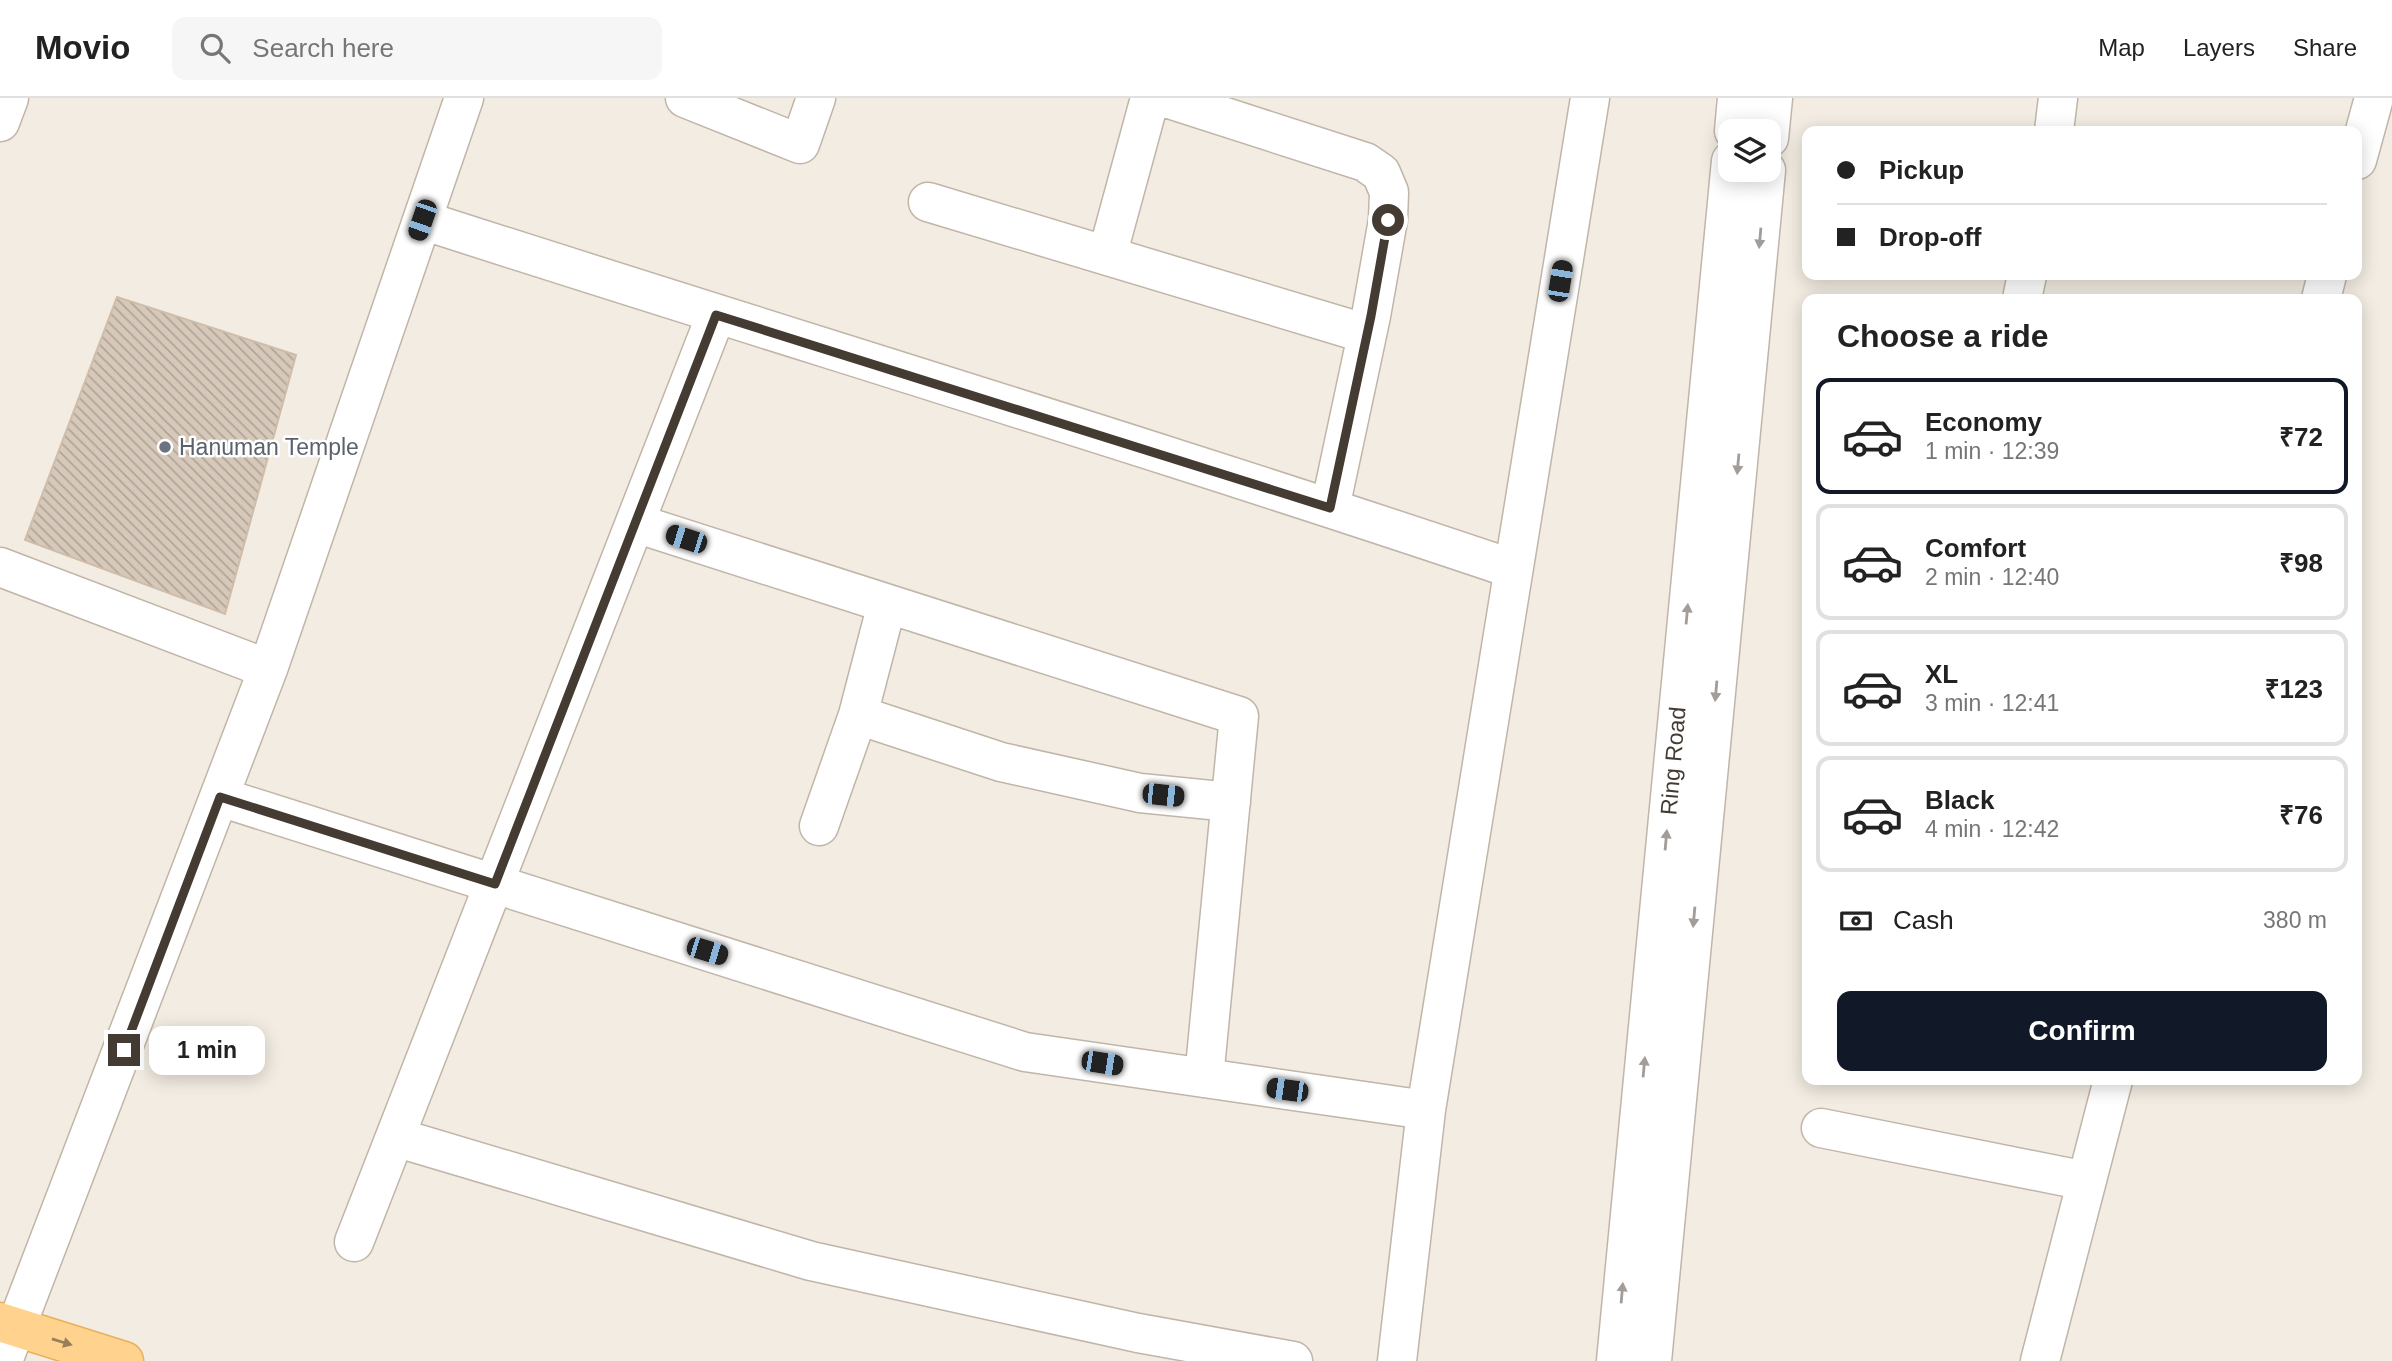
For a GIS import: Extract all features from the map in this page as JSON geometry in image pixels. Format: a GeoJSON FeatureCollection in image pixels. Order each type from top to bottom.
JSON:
{"type":"FeatureCollection","features":[{"type":"Feature","properties":{"kind":"main road"},"geometry":{"type":"LineString","coordinates":[[7,1337],[124,1361]]}},
{"type":"Feature","properties":{"kind":"street"},"geometry":{"type":"LineString","coordinates":[[0,122],[9,98]]}},
{"type":"Feature","properties":{"kind":"street"},"geometry":{"type":"LineString","coordinates":[[7,1337],[268,669],[464,98]]}},
{"type":"Feature","properties":{"kind":"street"},"geometry":{"type":"LineString","coordinates":[[685,98],[800,144],[816,98]]}},
{"type":"Feature","properties":{"kind":"street"},"geometry":{"type":"LineString","coordinates":[[1107,256],[1150,98]]}},
{"type":"Feature","properties":{"kind":"street"},"geometry":{"type":"LineString","coordinates":[[1166,98],[1365,162],[1381,173],[1389,192],[1388,220],[1367,334],[1330,508]]}},
{"type":"Feature","properties":{"kind":"street"},"geometry":{"type":"LineString","coordinates":[[1397,1361],[1426,1110],[1590,98]]}},
{"type":"Feature","properties":{"kind":"street"},"geometry":{"type":"LineString","coordinates":[[1735,119],[1737,98]]}},
{"type":"Feature","properties":{"kind":"street"},"geometry":{"type":"LineString","coordinates":[[1771,119],[1773,98]]}},
{"type":"Feature","properties":{"kind":"street"},"geometry":{"type":"LineString","coordinates":[[2055,126],[2058,98]]}},
{"type":"Feature","properties":{"kind":"street"},"geometry":{"type":"LineString","coordinates":[[2362,142],[2374,98]]}},
{"type":"Feature","properties":{"kind":"street","name":"Ring Road"},"geometry":{"type":"LineString","coordinates":[[1616,1361],[1729,182]]}},
{"type":"Feature","properties":{"kind":"street","name":"Ring Road"},"geometry":{"type":"LineString","coordinates":[[1652,1361],[1765,182]]}},
{"type":"Feature","properties":{"kind":"street"},"geometry":{"type":"LineString","coordinates":[[928,202],[1367,334]]}},
{"type":"Feature","properties":{"kind":"street"},"geometry":{"type":"LineString","coordinates":[[422,220],[1330,508],[1513,569]]}},
{"type":"Feature","properties":{"kind":"street"},"geometry":{"type":"LineString","coordinates":[[354,1242],[716,315]]}},
{"type":"Feature","properties":{"kind":"street"},"geometry":{"type":"LineString","coordinates":[[635,523],[1239,716],[1204,1078]]}},
{"type":"Feature","properties":{"kind":"street"},"geometry":{"type":"LineString","coordinates":[[0,568],[268,669]]}},
{"type":"Feature","properties":{"kind":"street"},"geometry":{"type":"LineString","coordinates":[[819,826],[858,715],[887,604]]}},
{"type":"Feature","properties":{"kind":"street"},"geometry":{"type":"LineString","coordinates":[[858,715],[1001,762],[1140,793],[1231,802]]}},
{"type":"Feature","properties":{"kind":"street"},"geometry":{"type":"LineString","coordinates":[[220,797],[1025,1052],[1426,1110]]}},
{"type":"Feature","properties":{"kind":"street"},"geometry":{"type":"LineString","coordinates":[[2040,1361],[2112,1085]]}},
{"type":"Feature","properties":{"kind":"street"},"geometry":{"type":"LineString","coordinates":[[1821,1128],[2086,1181]]}},
{"type":"Feature","properties":{"kind":"street"},"geometry":{"type":"LineString","coordinates":[[395,1137],[811,1261],[1135,1347],[1293,1361]]}},
{"type":"Feature","properties":{"kind":"building","name":"Hanuman Temple"},"geometry":{"type":"Polygon","coordinates":[[[117,297],[296,355],[225,614],[25,540],[117,297]]]}},
{"type":"Feature","properties":{"kind":"place","name":"Hanuman Temple"},"geometry":{"type":"Point","coordinates":[165,447]}},
{"type":"Feature","properties":{"kind":"route"},"geometry":{"type":"LineString","coordinates":[[124,1050],[220,797],[495,884],[716,315],[1330,508],[1371,316],[1388,220]]}}]}
